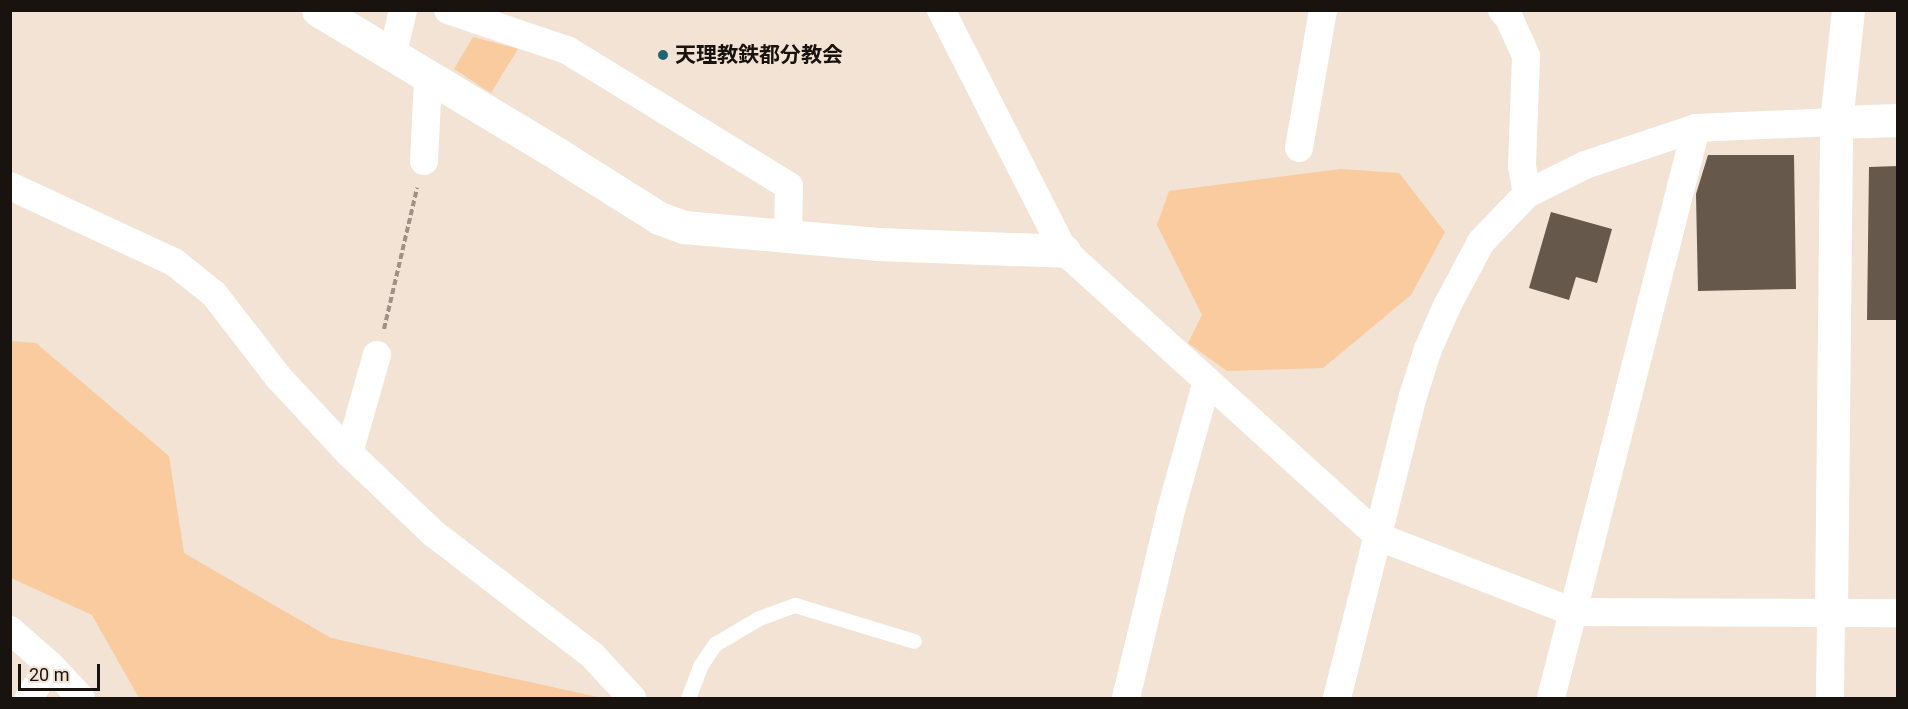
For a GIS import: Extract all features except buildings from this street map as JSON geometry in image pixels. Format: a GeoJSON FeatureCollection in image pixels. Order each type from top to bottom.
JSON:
{"type":"FeatureCollection","features":[{"type":"Feature","properties":{"kind":"street"},"geometry":{"type":"LineString","coordinates":[[318,10],[392,57],[560,154],[659,218],[684,227],[877,244],[1064,251]]}},
{"type":"Feature","properties":{"kind":"street"},"geometry":{"type":"LineString","coordinates":[[392,57],[403,10]]}},
{"type":"Feature","properties":{"kind":"street"},"geometry":{"type":"LineString","coordinates":[[448,10],[567,50],[789,186],[788,236]]}},
{"type":"Feature","properties":{"kind":"street"},"geometry":{"type":"LineString","coordinates":[[941,10],[1064,251],[1379,537],[1573,612],[1898,613]]}},
{"type":"Feature","properties":{"kind":"street"},"geometry":{"type":"LineString","coordinates":[[1299,148],[1323,10]]}},
{"type":"Feature","properties":{"kind":"street"},"geometry":{"type":"LineString","coordinates":[[1502,10],[1509,18],[1526,56],[1522,166],[1527,194]]}},
{"type":"Feature","properties":{"kind":"street"},"geometry":{"type":"LineString","coordinates":[[1830,699],[1836,122],[1848,10]]}},
{"type":"Feature","properties":{"kind":"street"},"geometry":{"type":"LineString","coordinates":[[424,161],[428,78]]}},
{"type":"Feature","properties":{"kind":"street"},"geometry":{"type":"LineString","coordinates":[[1337,699],[1413,396],[1428,349],[1447,306],[1481,242],[1527,194],[1585,165],[1696,128],[1898,120]]}},
{"type":"Feature","properties":{"kind":"street"},"geometry":{"type":"LineString","coordinates":[[1551,699],[1696,128]]}},
{"type":"Feature","properties":{"kind":"street"},"geometry":{"type":"LineString","coordinates":[[10,186],[174,262],[214,294],[279,378],[349,453],[433,533],[592,655],[632,699]]}},
{"type":"Feature","properties":{"kind":"street"},"geometry":{"type":"LineString","coordinates":[[349,453],[378,355]]}},
{"type":"Feature","properties":{"kind":"street"},"geometry":{"type":"LineString","coordinates":[[1126,699],[1171,510],[1206,381]]}},
{"type":"Feature","properties":{"kind":"street"},"geometry":{"type":"LineString","coordinates":[[10,630],[50,665],[81,699]]}},
{"type":"Feature","properties":{"kind":"street"},"geometry":{"type":"LineString","coordinates":[[29,699],[50,665]]}},
{"type":"Feature","properties":{"kind":"lane"},"geometry":{"type":"LineString","coordinates":[[688,699],[700,666],[715,644],[759,618],[795,605],[914,640]]}},
{"type":"Feature","properties":{"kind":"path"},"geometry":{"type":"LineString","coordinates":[[378,355],[424,161]]}},
{"type":"Feature","properties":{"kind":"shaded area"},"geometry":{"type":"Polygon","coordinates":[[[473,37],[518,49],[491,93],[454,69],[473,37]]]}},
{"type":"Feature","properties":{"kind":"shaded area"},"geometry":{"type":"Polygon","coordinates":[[[1341,169],[1399,173],[1445,232],[1411,295],[1323,368],[1227,371],[1188,343],[1202,315],[1157,225],[1169,191],[1341,169]]]}},
{"type":"Feature","properties":{"kind":"shaded area"},"geometry":{"type":"Polygon","coordinates":[[[11,341],[36,343],[169,456],[184,553],[331,638],[602,698],[139,698],[92,615],[11,578],[11,341]]]}},
{"type":"Feature","properties":{"kind":"place","name":"天理教鉄都分教会"},"geometry":{"type":"Point","coordinates":[663,55]}}]}
